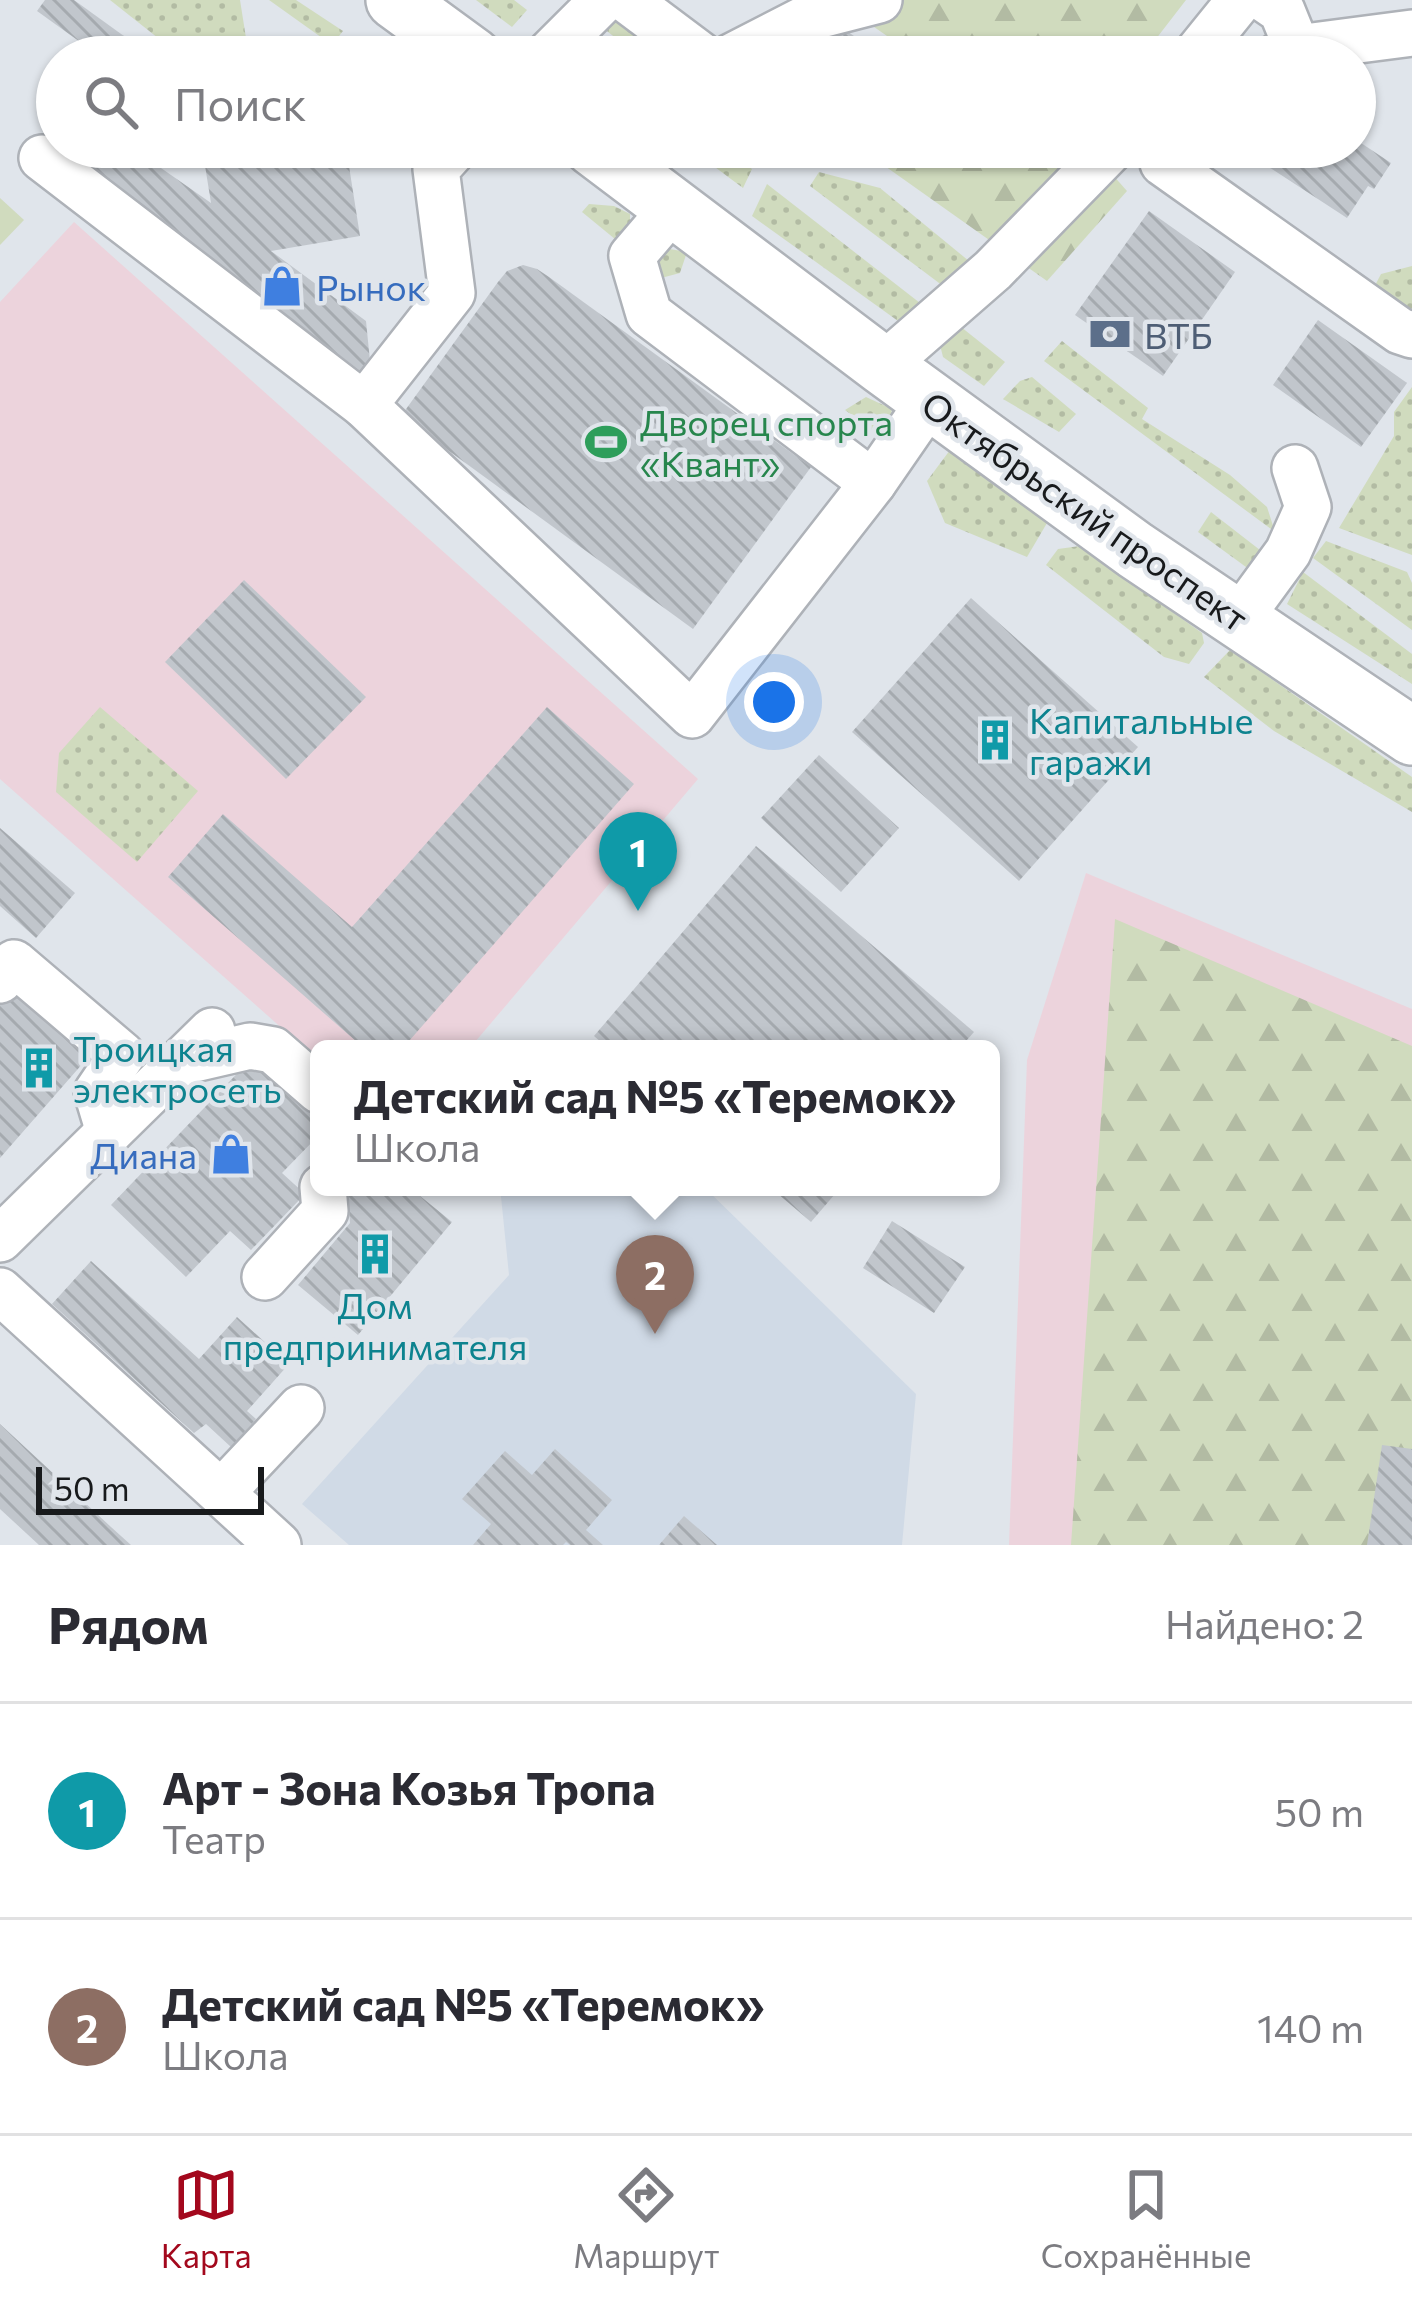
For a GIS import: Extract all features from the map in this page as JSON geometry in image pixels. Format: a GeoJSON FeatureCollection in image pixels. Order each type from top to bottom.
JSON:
{"type":"FeatureCollection","features":[{"type":"Feature","properties":{"kind":"main road"},"geometry":{"type":"LineString","coordinates":[[394,0],[444,36]]}},
{"type":"Feature","properties":{"kind":"main road","name":"Октябрьский проспект"},"geometry":{"type":"LineString","coordinates":[[621,168],[1135,550],[1412,736]]}},
{"type":"Feature","properties":{"kind":"street"},"geometry":{"type":"LineString","coordinates":[[567,36],[602,0]]}},
{"type":"Feature","properties":{"kind":"street"},"geometry":{"type":"LineString","coordinates":[[627,0],[675,36]]}},
{"type":"Feature","properties":{"kind":"street"},"geometry":{"type":"LineString","coordinates":[[772,36],[805,19],[879,0]]}},
{"type":"Feature","properties":{"kind":"street"},"geometry":{"type":"LineString","coordinates":[[1211,36],[1240,0]]}},
{"type":"Feature","properties":{"kind":"street"},"geometry":{"type":"LineString","coordinates":[[1266,0],[1282,11],[1285,36]]}},
{"type":"Feature","properties":{"kind":"street"},"geometry":{"type":"LineString","coordinates":[[1376,38],[1412,33]]}},
{"type":"Feature","properties":{"kind":"street"},"geometry":{"type":"LineString","coordinates":[[55,168],[364,405],[692,715],[873,483],[931,399]]}},
{"type":"Feature","properties":{"kind":"street"},"geometry":{"type":"LineString","coordinates":[[364,405],[452,293],[437,168]]}},
{"type":"Feature","properties":{"kind":"street"},"geometry":{"type":"LineString","coordinates":[[883,366],[993,269],[1092,168]]}},
{"type":"Feature","properties":{"kind":"street"},"geometry":{"type":"LineString","coordinates":[[1170,168],[1412,335]]}},
{"type":"Feature","properties":{"kind":"street"},"geometry":{"type":"LineString","coordinates":[[673,208],[632,256],[649,314],[873,483]]}},
{"type":"Feature","properties":{"kind":"street"},"geometry":{"type":"LineString","coordinates":[[1239,619],[1288,552],[1308,507],[1295,468]]}},
{"type":"Feature","properties":{"kind":"street"},"geometry":{"type":"LineString","coordinates":[[0,980],[14,963],[122,1055],[98,1092],[109,1132]]}},
{"type":"Feature","properties":{"kind":"street"},"geometry":{"type":"LineString","coordinates":[[0,1239],[197,1047],[273,1050],[310,1082]]}},
{"type":"Feature","properties":{"kind":"street"},"geometry":{"type":"LineString","coordinates":[[265,1277],[325,1210],[324,1196]]}},
{"type":"Feature","properties":{"kind":"street"},"geometry":{"type":"LineString","coordinates":[[0,1292],[278,1545]]}},
{"type":"Feature","properties":{"kind":"street"},"geometry":{"type":"LineString","coordinates":[[222,1492],[301,1408]]}},
{"type":"Feature","properties":{"kind":"shaded area"},"geometry":{"type":"Polygon","coordinates":[[[74,222],[698,779],[477,1040],[310,1040],[310,1053],[0,779],[0,302],[74,222]]]}},
{"type":"Feature","properties":{"kind":"shaded area"},"geometry":{"type":"Polygon","coordinates":[[[1086,873],[1412,1009],[1412,1545],[1009,1545],[1027,1060],[1086,873]]]}},
{"type":"Feature","properties":{"kind":"shaded area"},"geometry":{"type":"Polygon","coordinates":[[[501,1196],[713,1196],[916,1394],[902,1545],[349,1545],[302,1504],[509,1275],[501,1196]]]}},
{"type":"Feature","properties":{"kind":"green space"},"geometry":{"type":"Polygon","coordinates":[[[110,0],[240,0],[246,36],[155,36],[110,0]]]}},
{"type":"Feature","properties":{"kind":"green space"},"geometry":{"type":"Polygon","coordinates":[[[269,0],[296,0],[343,31],[339,36],[319,36],[269,0]]]}},
{"type":"Feature","properties":{"kind":"green space"},"geometry":{"type":"Polygon","coordinates":[[[476,0],[514,0],[527,10],[512,27],[476,0]]]}},
{"type":"Feature","properties":{"kind":"green space"},"geometry":{"type":"Polygon","coordinates":[[[891,0],[1186,0],[1158,36],[887,36],[864,20],[891,0]]]}},
{"type":"Feature","properties":{"kind":"green space"},"geometry":{"type":"Polygon","coordinates":[[[608,13],[648,36],[613,36],[594,21],[608,13]]]}},
{"type":"Feature","properties":{"kind":"green space"},"geometry":{"type":"Polygon","coordinates":[[[716,168],[752,169],[743,188],[716,168]]]}},
{"type":"Feature","properties":{"kind":"green space"},"geometry":{"type":"Polygon","coordinates":[[[888,168],[1107,168],[1127,191],[1047,281],[888,168]]]}},
{"type":"Feature","properties":{"kind":"green space"},"geometry":{"type":"Polygon","coordinates":[[[819,172],[880,188],[975,266],[951,292],[810,186],[819,172]]]}},
{"type":"Feature","properties":{"kind":"green space"},"geometry":{"type":"Polygon","coordinates":[[[767,184],[929,310],[905,326],[752,216],[767,184]]]}},
{"type":"Feature","properties":{"kind":"green space"},"geometry":{"type":"Polygon","coordinates":[[[0,198],[24,220],[0,245],[0,198]]]}},
{"type":"Feature","properties":{"kind":"green space"},"geometry":{"type":"Polygon","coordinates":[[[589,204],[614,206],[630,214],[630,234],[621,244],[582,212],[589,204]]]}},
{"type":"Feature","properties":{"kind":"green space"},"geometry":{"type":"Polygon","coordinates":[[[658,247],[687,252],[680,273],[661,278],[647,268],[658,247]]]}},
{"type":"Feature","properties":{"kind":"green space"},"geometry":{"type":"Polygon","coordinates":[[[1412,266],[1412,316],[1370,295],[1381,274],[1412,266]]]}},
{"type":"Feature","properties":{"kind":"green space"},"geometry":{"type":"Polygon","coordinates":[[[956,323],[1005,362],[984,386],[943,357],[939,341],[956,323]]]}},
{"type":"Feature","properties":{"kind":"green space"},"geometry":{"type":"Polygon","coordinates":[[[1062,341],[1148,408],[1142,419],[1230,475],[1267,507],[1275,532],[1044,361],[1062,341]]]}},
{"type":"Feature","properties":{"kind":"green space"},"geometry":{"type":"Polygon","coordinates":[[[1032,377],[1076,414],[1059,432],[1003,399],[1020,381],[1032,377]]]}},
{"type":"Feature","properties":{"kind":"green space"},"geometry":{"type":"Polygon","coordinates":[[[1412,387],[1412,555],[1339,528],[1394,436],[1394,412],[1412,387]]]}},
{"type":"Feature","properties":{"kind":"green space"},"geometry":{"type":"Polygon","coordinates":[[[866,397],[892,409],[888,432],[876,433],[845,410],[866,397]]]}},
{"type":"Feature","properties":{"kind":"green space"},"geometry":{"type":"Polygon","coordinates":[[[950,450],[1047,523],[1027,557],[945,523],[927,481],[950,450]]]}},
{"type":"Feature","properties":{"kind":"green space"},"geometry":{"type":"Polygon","coordinates":[[[1211,512],[1269,557],[1257,575],[1198,532],[1211,512]]]}},
{"type":"Feature","properties":{"kind":"green space"},"geometry":{"type":"Polygon","coordinates":[[[1326,541],[1407,572],[1412,583],[1412,630],[1313,558],[1326,541]]]}},
{"type":"Feature","properties":{"kind":"green space"},"geometry":{"type":"Polygon","coordinates":[[[1080,546],[1202,633],[1204,643],[1189,664],[1164,657],[1046,565],[1058,549],[1080,546]]]}},
{"type":"Feature","properties":{"kind":"green space"},"geometry":{"type":"Polygon","coordinates":[[[1303,572],[1412,654],[1412,684],[1287,604],[1303,572]]]}},
{"type":"Feature","properties":{"kind":"green space"},"geometry":{"type":"Polygon","coordinates":[[[1230,650],[1412,777],[1412,812],[1274,731],[1204,677],[1230,650]]]}},
{"type":"Feature","properties":{"kind":"green space"},"geometry":{"type":"Polygon","coordinates":[[[100,707],[198,791],[137,862],[56,792],[59,753],[100,707]]]}},
{"type":"Feature","properties":{"kind":"green space"},"geometry":{"type":"Polygon","coordinates":[[[1115,919],[1412,1046],[1412,1545],[1071,1545],[1115,919]]]}},
{"type":"Feature","properties":{"kind":"building"},"geometry":{"type":"Polygon","coordinates":[[[45,0],[74,0],[124,36],[72,36],[37,11],[45,0]]]}},
{"type":"Feature","properties":{"kind":"building"},"geometry":{"type":"Polygon","coordinates":[[[831,20],[854,36],[820,36],[831,20]]]}},
{"type":"Feature","properties":{"kind":"building"},"geometry":{"type":"Polygon","coordinates":[[[1376,153],[1391,163],[1347,218],[1270,168],[1376,168],[1376,153]]]}},
{"type":"Feature","properties":{"kind":"building","name":"Рынок"},"geometry":{"type":"Polygon","coordinates":[[[161,168],[211,203],[205,168],[349,168],[360,236],[271,251],[366,321],[370,361],[362,372],[89,170],[161,168]]]}},
{"type":"Feature","properties":{"kind":"building"},"geometry":{"type":"Polygon","coordinates":[[[1149,211],[1235,272],[1163,376],[1075,315],[1149,211]]]}},
{"type":"Feature","properties":{"kind":"building","name":"Дворец спорта «Квант»"},"geometry":{"type":"Polygon","coordinates":[[[523,265],[549,277],[811,467],[693,629],[401,416],[498,282],[507,271],[523,265]]]}},
{"type":"Feature","properties":{"kind":"building"},"geometry":{"type":"Polygon","coordinates":[[[1318,320],[1407,383],[1361,447],[1273,385],[1318,320]]]}},
{"type":"Feature","properties":{"kind":"building"},"geometry":{"type":"Polygon","coordinates":[[[244,580],[366,697],[286,779],[165,662],[244,580]]]}},
{"type":"Feature","properties":{"kind":"building","name":"Капитальные гаражи"},"geometry":{"type":"Polygon","coordinates":[[[971,598],[1138,747],[1019,881],[852,732],[971,598]]]}},
{"type":"Feature","properties":{"kind":"building"},"geometry":{"type":"Polygon","coordinates":[[[547,707],[634,784],[410,1040],[355,1040],[168,877],[223,814],[352,927],[547,707]]]}},
{"type":"Feature","properties":{"kind":"building"},"geometry":{"type":"Polygon","coordinates":[[[819,755],[899,828],[841,892],[761,818],[819,755]]]}},
{"type":"Feature","properties":{"kind":"building"},"geometry":{"type":"Polygon","coordinates":[[[0,828],[75,893],[36,938],[0,906],[0,828]]]}},
{"type":"Feature","properties":{"kind":"building"},"geometry":{"type":"Polygon","coordinates":[[[756,846],[974,1032],[967,1040],[599,1040],[594,1036],[756,846]]]}},
{"type":"Feature","properties":{"kind":"building","name":"Троицкая электросеть"},"geometry":{"type":"Polygon","coordinates":[[[14,986],[91,1054],[0,1158],[0,1002],[14,986]]]}},
{"type":"Feature","properties":{"kind":"building","name":"Диана"},"geometry":{"type":"Polygon","coordinates":[[[252,1058],[310,1113],[310,1144],[282,1173],[305,1194],[251,1250],[230,1231],[186,1277],[111,1205],[252,1058]]]}},
{"type":"Feature","properties":{"kind":"building","name":"Дом предпринимателя"},"geometry":{"type":"Polygon","coordinates":[[[348,1196],[420,1196],[452,1222],[358,1335],[298,1285],[350,1223],[348,1196]]]}},
{"type":"Feature","properties":{"kind":"building"},"geometry":{"type":"Polygon","coordinates":[[[781,1196],[833,1196],[811,1222],[781,1196]]]}},
{"type":"Feature","properties":{"kind":"building"},"geometry":{"type":"Polygon","coordinates":[[[892,1221],[965,1267],[934,1313],[863,1268],[892,1221]]]}},
{"type":"Feature","properties":{"kind":"building"},"geometry":{"type":"Polygon","coordinates":[[[91,1261],[199,1359],[237,1317],[289,1364],[247,1411],[256,1419],[231,1447],[206,1424],[194,1433],[52,1304],[91,1261]]]}},
{"type":"Feature","properties":{"kind":"building"},"geometry":{"type":"Polygon","coordinates":[[[0,1424],[131,1545],[39,1545],[0,1509],[0,1424]]]}},
{"type":"Feature","properties":{"kind":"building"},"geometry":{"type":"Polygon","coordinates":[[[1382,1445],[1412,1449],[1412,1545],[1367,1545],[1382,1445]]]}},
{"type":"Feature","properties":{"kind":"building"},"geometry":{"type":"Polygon","coordinates":[[[555,1449],[612,1500],[586,1530],[603,1545],[473,1545],[491,1524],[462,1499],[505,1451],[532,1475],[555,1449]]]}},
{"type":"Feature","properties":{"kind":"building"},"geometry":{"type":"Polygon","coordinates":[[[684,1516],[717,1545],[659,1545],[684,1516]]]}},
{"type":"Feature","properties":{"kind":"place","name":"Рынок"},"geometry":{"type":"Point","coordinates":[282,286]}},
{"type":"Feature","properties":{"kind":"place","name":"ВТБ"},"geometry":{"type":"Point","coordinates":[1110,334]}},
{"type":"Feature","properties":{"kind":"place","name":"Дворец спорта «Квант»"},"geometry":{"type":"Point","coordinates":[606,442]}},
{"type":"Feature","properties":{"kind":"place","name":"Капитальные гаражи"},"geometry":{"type":"Point","coordinates":[995,740]}},
{"type":"Feature","properties":{"kind":"place","name":"Арт - Зона Козья Тропа"},"geometry":{"type":"Point","coordinates":[638,911]}},
{"type":"Feature","properties":{"kind":"place","name":"Троицкая электросеть"},"geometry":{"type":"Point","coordinates":[39,1068]}},
{"type":"Feature","properties":{"kind":"place","name":"Диана"},"geometry":{"type":"Point","coordinates":[231,1154]}},
{"type":"Feature","properties":{"kind":"place","name":"Дом предпринимателя"},"geometry":{"type":"Point","coordinates":[375,1254]}},
{"type":"Feature","properties":{"kind":"place","name":"Детский сад №5 «Теремок»"},"geometry":{"type":"Point","coordinates":[655,1334]}}]}
